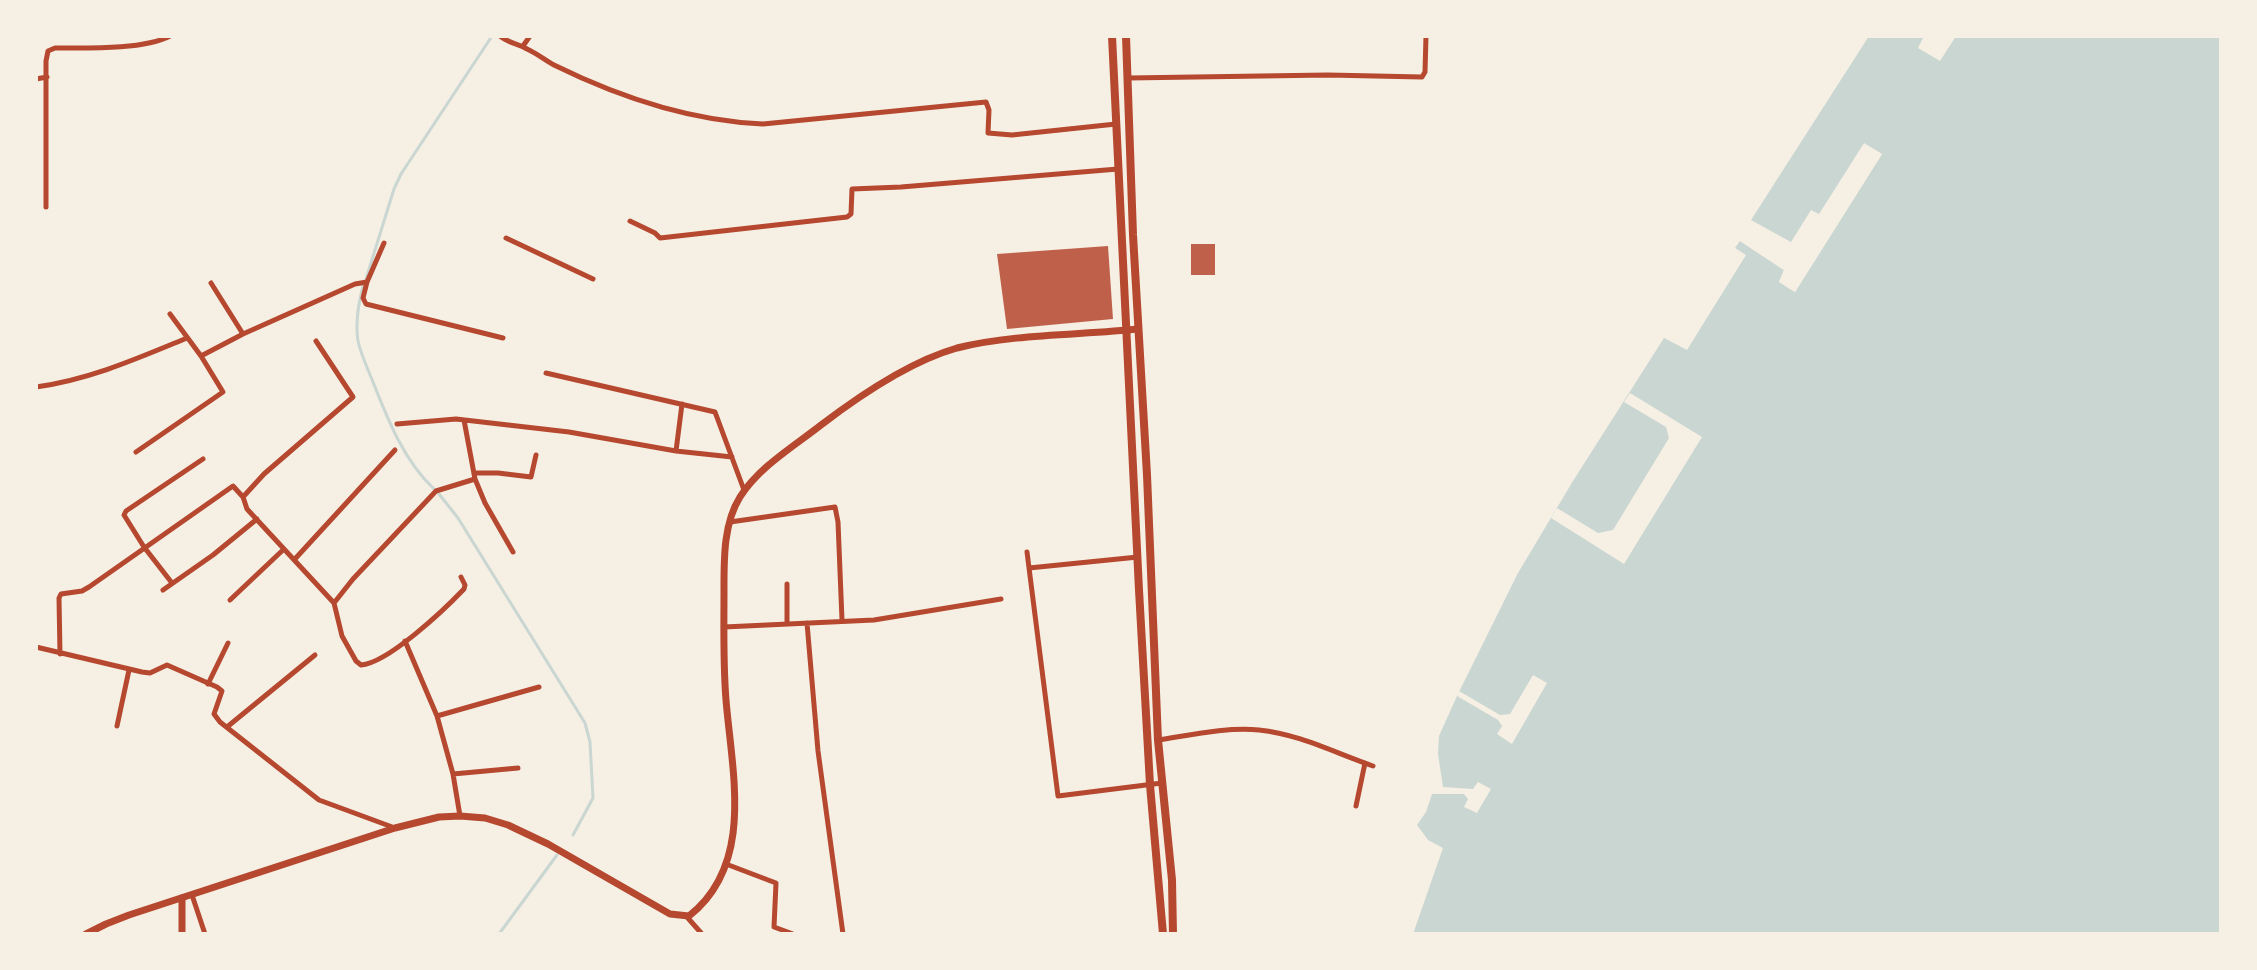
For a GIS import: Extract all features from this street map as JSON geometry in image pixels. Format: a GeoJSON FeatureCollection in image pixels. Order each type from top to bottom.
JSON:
{"type":"FeatureCollection","features":[{"type":"Feature","properties":{"kind":"main road"},"geometry":{"type":"LineString","coordinates":[[1112,36],[1150,785],[1163,934]]}},
{"type":"Feature","properties":{"kind":"main road"},"geometry":{"type":"LineString","coordinates":[[1126,36],[1158,740],[1172,880],[1173,934]]}},
{"type":"Feature","properties":{"kind":"main road"},"geometry":{"type":"LineString","coordinates":[[1139,590],[1153,591]]}},
{"type":"Feature","properties":{"kind":"main road"},"geometry":{"type":"LineString","coordinates":[[1148,742],[1158,740]]}},
{"type":"Feature","properties":{"kind":"main road"},"geometry":{"type":"LineString","coordinates":[[1159,866],[1169,863]]}},
{"type":"Feature","properties":{"kind":"street"},"geometry":{"type":"LineString","coordinates":[[46,207],[48,51],[55,48],[145,44],[170,36]]}},
{"type":"Feature","properties":{"kind":"street"},"geometry":{"type":"LineString","coordinates":[[500,36],[556,66],[658,108],[747,123],[986,102],[989,110],[988,133],[1012,135],[1116,124]]}},
{"type":"Feature","properties":{"kind":"street"},"geometry":{"type":"LineString","coordinates":[[523,46],[530,36]]}},
{"type":"Feature","properties":{"kind":"street"},"geometry":{"type":"LineString","coordinates":[[1127,78],[1422,77],[1425,72],[1426,36]]}},
{"type":"Feature","properties":{"kind":"street"},"geometry":{"type":"LineString","coordinates":[[36,79],[47,77]]}},
{"type":"Feature","properties":{"kind":"street"},"geometry":{"type":"LineString","coordinates":[[630,221],[660,238],[847,217],[851,214],[852,189],[1118,169]]}},
{"type":"Feature","properties":{"kind":"street"},"geometry":{"type":"LineString","coordinates":[[506,238],[593,279]]}},
{"type":"Feature","properties":{"kind":"street"},"geometry":{"type":"LineString","coordinates":[[384,243],[366,283],[363,298],[366,304],[503,338]]}},
{"type":"Feature","properties":{"kind":"street"},"geometry":{"type":"LineString","coordinates":[[211,283],[243,334]]}},
{"type":"Feature","properties":{"kind":"street"},"geometry":{"type":"LineString","coordinates":[[201,356],[355,284],[366,283]]}},
{"type":"Feature","properties":{"kind":"street"},"geometry":{"type":"LineString","coordinates":[[136,452],[223,392],[170,314]]}},
{"type":"Feature","properties":{"kind":"street"},"geometry":{"type":"LineString","coordinates":[[86,934],[106,924],[395,828],[439,817],[460,816],[485,818],[521,830],[670,914],[686,916],[701,907],[712,892],[726,864],[735,823],[735,781],[726,699],[724,570],[730,522],[744,491],[771,464],[868,391],[945,352],[1000,341],[1138,329]]}},
{"type":"Feature","properties":{"kind":"street"},"geometry":{"type":"LineString","coordinates":[[36,387],[71,382],[103,372],[187,338]]}},
{"type":"Feature","properties":{"kind":"street"},"geometry":{"type":"LineString","coordinates":[[243,497],[264,474],[353,397],[316,341]]}},
{"type":"Feature","properties":{"kind":"street"},"geometry":{"type":"LineString","coordinates":[[546,373],[715,412],[744,491]]}},
{"type":"Feature","properties":{"kind":"street"},"geometry":{"type":"LineString","coordinates":[[676,451],[682,404]]}},
{"type":"Feature","properties":{"kind":"street"},"geometry":{"type":"LineString","coordinates":[[397,424],[456,419],[569,432],[676,451],[732,457]]}},
{"type":"Feature","properties":{"kind":"street"},"geometry":{"type":"LineString","coordinates":[[464,420],[474,476],[485,503],[513,552]]}},
{"type":"Feature","properties":{"kind":"street"},"geometry":{"type":"LineString","coordinates":[[294,560],[395,450]]}},
{"type":"Feature","properties":{"kind":"street"},"geometry":{"type":"LineString","coordinates":[[334,603],[436,491],[474,476],[498,473],[531,477],[536,455]]}},
{"type":"Feature","properties":{"kind":"street"},"geometry":{"type":"LineString","coordinates":[[172,583],[144,547],[124,513],[203,459]]}},
{"type":"Feature","properties":{"kind":"street"},"geometry":{"type":"LineString","coordinates":[[60,654],[60,595],[89,587],[228,489],[236,487],[247,509],[334,603],[342,636],[361,665],[382,659],[405,641],[464,589],[461,577]]}},
{"type":"Feature","properties":{"kind":"street"},"geometry":{"type":"LineString","coordinates":[[730,522],[835,507],[842,620]]}},
{"type":"Feature","properties":{"kind":"street"},"geometry":{"type":"LineString","coordinates":[[163,590],[257,519]]}},
{"type":"Feature","properties":{"kind":"street"},"geometry":{"type":"LineString","coordinates":[[230,600],[284,549]]}},
{"type":"Feature","properties":{"kind":"street"},"geometry":{"type":"LineString","coordinates":[[1027,552],[1058,796],[1162,783]]}},
{"type":"Feature","properties":{"kind":"street"},"geometry":{"type":"LineString","coordinates":[[1029,568],[1138,557]]}},
{"type":"Feature","properties":{"kind":"street"},"geometry":{"type":"LineString","coordinates":[[787,584],[787,624]]}},
{"type":"Feature","properties":{"kind":"street"},"geometry":{"type":"LineString","coordinates":[[724,627],[874,620],[1001,599]]}},
{"type":"Feature","properties":{"kind":"street"},"geometry":{"type":"LineString","coordinates":[[807,623],[818,751],[843,934]]}},
{"type":"Feature","properties":{"kind":"street"},"geometry":{"type":"LineString","coordinates":[[405,641],[437,716],[453,774],[460,816]]}},
{"type":"Feature","properties":{"kind":"street"},"geometry":{"type":"LineString","coordinates":[[208,684],[228,643]]}},
{"type":"Feature","properties":{"kind":"street"},"geometry":{"type":"LineString","coordinates":[[36,647],[150,673],[167,665],[222,691],[214,714],[319,800],[395,828]]}},
{"type":"Feature","properties":{"kind":"street"},"geometry":{"type":"LineString","coordinates":[[227,727],[315,655]]}},
{"type":"Feature","properties":{"kind":"street"},"geometry":{"type":"LineString","coordinates":[[117,726],[129,670]]}},
{"type":"Feature","properties":{"kind":"street"},"geometry":{"type":"LineString","coordinates":[[437,716],[539,687]]}},
{"type":"Feature","properties":{"kind":"street"},"geometry":{"type":"LineString","coordinates":[[1158,740],[1258,730],[1307,741],[1373,766]]}},
{"type":"Feature","properties":{"kind":"street"},"geometry":{"type":"LineString","coordinates":[[1356,806],[1365,763]]}},
{"type":"Feature","properties":{"kind":"street"},"geometry":{"type":"LineString","coordinates":[[453,774],[518,768]]}},
{"type":"Feature","properties":{"kind":"street"},"geometry":{"type":"LineString","coordinates":[[726,864],[776,883],[774,927],[793,934]]}},
{"type":"Feature","properties":{"kind":"street"},"geometry":{"type":"LineString","coordinates":[[192,895],[205,934]]}},
{"type":"Feature","properties":{"kind":"street"},"geometry":{"type":"LineString","coordinates":[[182,898],[182,934]]}},
{"type":"Feature","properties":{"kind":"street"},"geometry":{"type":"LineString","coordinates":[[686,916],[702,934]]}},
{"type":"Feature","properties":{"kind":"shaded area"},"geometry":{"type":"Polygon","coordinates":[[[1869,36],[1924,36],[1918,48],[1940,61],[1956,36],[2221,36],[2221,934],[1413,934],[1443,848],[1428,840],[1417,825],[1426,812],[1432,794],[1464,794],[1468,799],[1464,807],[1477,813],[1491,789],[1478,782],[1473,789],[1443,787],[1438,754],[1439,736],[1518,573],[1664,338],[1687,350],[1746,255],[1735,248],[1740,241],[1784,270],[1779,282],[1795,292],[1882,154],[1864,144],[1819,214],[1811,210],[1791,242],[1751,220],[1869,36]]]}},
{"type":"Feature","properties":{"kind":"pier"},"geometry":{"type":"Polygon","coordinates":[[[1864,143],[1882,154],[1795,292],[1779,282],[1784,270],[1740,241],[1742,238],[1787,267],[1784,281],[1794,287],[1876,155],[1865,149],[1822,216],[1817,218],[1864,143]]]}},
{"type":"Feature","properties":{"kind":"pier"},"geometry":{"type":"Polygon","coordinates":[[[1630,393],[1702,437],[1624,564],[1551,518],[1557,508],[1598,533],[1613,530],[1669,438],[1666,427],[1624,402],[1630,393]]]}},
{"type":"Feature","properties":{"kind":"pier"},"geometry":{"type":"Polygon","coordinates":[[[1533,675],[1547,683],[1512,744],[1497,734],[1502,726],[1498,720],[1457,696],[1459,691],[1500,715],[1510,714],[1533,675]]]}},
{"type":"Feature","properties":{"kind":"building"},"geometry":{"type":"Polygon","coordinates":[[[1191,244],[1215,244],[1215,275],[1191,275],[1191,244]]]}},
{"type":"Feature","properties":{"kind":"building"},"geometry":{"type":"Polygon","coordinates":[[[1108,246],[1113,319],[1007,329],[997,254],[1108,246]]]}},
{"type":"Feature","properties":{"kind":"waterway"},"geometry":{"type":"LineString","coordinates":[[366,279],[401,174],[492,36]]}},
{"type":"Feature","properties":{"kind":"waterway"},"geometry":{"type":"LineString","coordinates":[[363,286],[357,320],[361,351],[398,439],[414,466],[434,489]]}},
{"type":"Feature","properties":{"kind":"waterway"},"geometry":{"type":"LineString","coordinates":[[439,494],[458,518],[585,723],[590,742],[593,798],[573,835]]}},
{"type":"Feature","properties":{"kind":"waterway"},"geometry":{"type":"LineString","coordinates":[[499,934],[557,855]]}}]}
